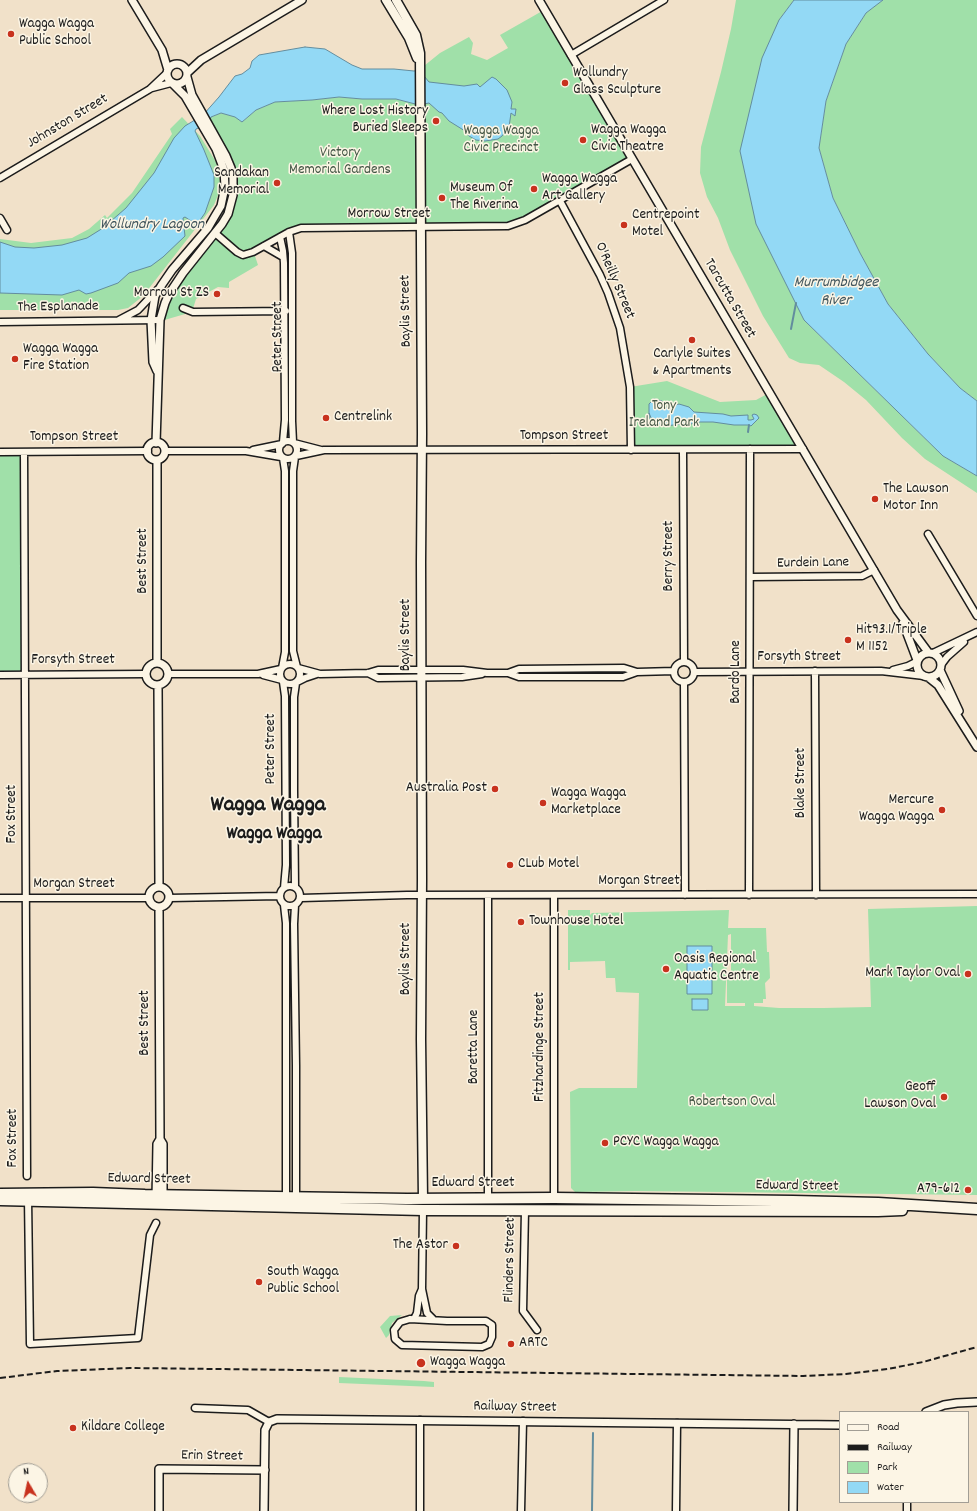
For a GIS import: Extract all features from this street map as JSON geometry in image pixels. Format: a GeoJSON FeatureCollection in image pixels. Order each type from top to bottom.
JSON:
{"type":"FeatureCollection","features":[{"type":"Feature","properties":{"kind":"highway","name":"Edward Street"},"geometry":{"type":"LineString","coordinates":[[0,1200],[93,1193],[160,1200],[423,1210],[878,1211],[946,1208]]}},
{"type":"Feature","properties":{"kind":"highway","name":"Edward Street"},"geometry":{"type":"LineString","coordinates":[[0,1194],[28,1198]]}},
{"type":"Feature","properties":{"kind":"highway","name":"Edward Street"},"geometry":{"type":"LineString","coordinates":[[160,1200],[291,1197],[423,1199],[554,1198],[870,1203],[977,1209]]}},
{"type":"Feature","properties":{"kind":"highway"},"geometry":{"type":"LineString","coordinates":[[554,1198],[554,1210]]}},
{"type":"Feature","properties":{"kind":"highway"},"geometry":{"type":"LineString","coordinates":[[423,1199],[423,1210]]}},
{"type":"Feature","properties":{"kind":"main road"},"geometry":{"type":"LineString","coordinates":[[386,0],[412,44],[419,70]]}},
{"type":"Feature","properties":{"kind":"main road"},"geometry":{"type":"LineString","coordinates":[[396,0],[418,41],[420,53],[419,70]]}},
{"type":"Feature","properties":{"kind":"main road","name":"Baylis Street"},"geometry":{"type":"LineString","coordinates":[[419,70],[422,434],[421,1039],[423,1199]]}},
{"type":"Feature","properties":{"kind":"street"},"geometry":{"type":"LineString","coordinates":[[132,0],[162,50],[168,72],[168,78],[185,96],[200,116],[229,162],[234,186],[228,214],[169,294],[160,320],[159,362],[157,371],[156,443]]}},
{"type":"Feature","properties":{"kind":"street"},"geometry":{"type":"LineString","coordinates":[[168,72],[171,66],[200,60],[302,0]]}},
{"type":"Feature","properties":{"kind":"street","name":"Tarcutta Street"},"geometry":{"type":"LineString","coordinates":[[539,0],[874,570],[898,610],[930,652]]}},
{"type":"Feature","properties":{"kind":"street"},"geometry":{"type":"LineString","coordinates":[[571,55],[664,0]]}},
{"type":"Feature","properties":{"kind":"street"},"geometry":{"type":"LineString","coordinates":[[162,50],[179,65],[184,67],[200,116]]}},
{"type":"Feature","properties":{"kind":"street"},"geometry":{"type":"LineString","coordinates":[[172,83],[180,84],[183,82],[200,60]]}},
{"type":"Feature","properties":{"kind":"street","name":"Johnston Street"},"geometry":{"type":"LineString","coordinates":[[0,178],[150,89],[168,72]]}},
{"type":"Feature","properties":{"kind":"street","name":"Johnston Street"},"geometry":{"type":"LineString","coordinates":[[150,89],[172,83]]}},
{"type":"Feature","properties":{"kind":"street"},"geometry":{"type":"LineString","coordinates":[[157,371],[153,362],[151,320],[153,303],[161,286],[172,270],[208,228],[221,206],[224,196],[226,178],[222,163],[206,125]]}},
{"type":"Feature","properties":{"kind":"street","name":"Morrow Street"},"geometry":{"type":"LineString","coordinates":[[215,233],[237,252],[243,255],[250,254],[289,232],[307,228],[508,226],[525,220],[632,159]]}},
{"type":"Feature","properties":{"kind":"street","name":"O'Reilly Street"},"geometry":{"type":"LineString","coordinates":[[560,201],[595,264],[608,293],[620,328],[630,387],[631,450]]}},
{"type":"Feature","properties":{"kind":"street"},"geometry":{"type":"LineString","coordinates":[[0,218],[7,230]]}},
{"type":"Feature","properties":{"kind":"street"},"geometry":{"type":"LineString","coordinates":[[208,228],[215,233]]}},
{"type":"Feature","properties":{"kind":"street","name":"Peter Street"},"geometry":{"type":"LineString","coordinates":[[289,232],[292,253],[292,391],[294,443]]}},
{"type":"Feature","properties":{"kind":"street","name":"Peter Street"},"geometry":{"type":"LineString","coordinates":[[280,237],[283,257],[284,311],[285,425],[283,443]]}},
{"type":"Feature","properties":{"kind":"street"},"geometry":{"type":"LineString","coordinates":[[264,246],[283,257]]}},
{"type":"Feature","properties":{"kind":"street","name":"The Esplanade"},"geometry":{"type":"LineString","coordinates":[[117,321],[138,310],[161,286]]}},
{"type":"Feature","properties":{"kind":"street"},"geometry":{"type":"LineString","coordinates":[[183,308],[193,312],[292,311]]}},
{"type":"Feature","properties":{"kind":"street","name":"The Esplanade"},"geometry":{"type":"LineString","coordinates":[[0,322],[160,320]]}},
{"type":"Feature","properties":{"kind":"street"},"geometry":{"type":"LineString","coordinates":[[284,360],[292,360]]}},
{"type":"Feature","properties":{"kind":"street"},"geometry":{"type":"LineString","coordinates":[[285,391],[292,391]]}},
{"type":"Feature","properties":{"kind":"street"},"geometry":{"type":"LineString","coordinates":[[246,451],[288,441],[294,443],[298,451],[293,470],[294,652],[300,674],[296,683]]}},
{"type":"Feature","properties":{"kind":"street"},"geometry":{"type":"LineString","coordinates":[[156,443],[161,444],[165,451],[162,458],[157,460],[151,458],[148,451],[150,446],[156,443]]}},
{"type":"Feature","properties":{"kind":"street"},"geometry":{"type":"LineString","coordinates":[[282,681],[280,675],[285,652],[285,470],[279,449],[283,443]]}},
{"type":"Feature","properties":{"kind":"street","name":"Tompson Street"},"geometry":{"type":"LineString","coordinates":[[294,443],[324,450],[803,449]]}},
{"type":"Feature","properties":{"kind":"street","name":"Bardo Lane"},"geometry":{"type":"LineString","coordinates":[[749,895],[750,449]]}},
{"type":"Feature","properties":{"kind":"street","name":"Tompson Street"},"geometry":{"type":"LineString","coordinates":[[296,457],[324,450]]}},
{"type":"Feature","properties":{"kind":"street","name":"Berry Street"},"geometry":{"type":"LineString","coordinates":[[683,450],[684,662]]}},
{"type":"Feature","properties":{"kind":"street","name":"Tompson Street"},"geometry":{"type":"LineString","coordinates":[[0,452],[148,451]]}},
{"type":"Feature","properties":{"kind":"street"},"geometry":{"type":"LineString","coordinates":[[165,451],[246,451],[289,460],[296,457]]}},
{"type":"Feature","properties":{"kind":"street","name":"Fox Street"},"geometry":{"type":"LineString","coordinates":[[24,452],[27,1176]]}},
{"type":"Feature","properties":{"kind":"street","name":"Best Street"},"geometry":{"type":"LineString","coordinates":[[157,460],[157,663]]}},
{"type":"Feature","properties":{"kind":"street"},"geometry":{"type":"LineString","coordinates":[[284,510],[293,510]]}},
{"type":"Feature","properties":{"kind":"street"},"geometry":{"type":"LineString","coordinates":[[928,534],[977,616]]}},
{"type":"Feature","properties":{"kind":"street"},"geometry":{"type":"LineString","coordinates":[[285,542],[293,542]]}},
{"type":"Feature","properties":{"kind":"street","name":"Eurdein Lane"},"geometry":{"type":"LineString","coordinates":[[750,577],[862,576],[874,570]]}},
{"type":"Feature","properties":{"kind":"street"},"geometry":{"type":"LineString","coordinates":[[285,582],[294,582]]}},
{"type":"Feature","properties":{"kind":"street","name":"Tarcutta Street"},"geometry":{"type":"LineString","coordinates":[[898,610],[917,661]]}},
{"type":"Feature","properties":{"kind":"street"},"geometry":{"type":"LineString","coordinates":[[285,615],[294,614]]}},
{"type":"Feature","properties":{"kind":"street"},"geometry":{"type":"LineString","coordinates":[[975,633],[922,654],[917,661],[917,669],[938,685],[977,747]]}},
{"type":"Feature","properties":{"kind":"street"},"geometry":{"type":"LineString","coordinates":[[926,677],[935,675],[952,651],[975,633]]}},
{"type":"Feature","properties":{"kind":"street"},"geometry":{"type":"LineString","coordinates":[[930,652],[939,658],[941,668],[970,735]]}},
{"type":"Feature","properties":{"kind":"street","name":"Forsyth Street"},"geometry":{"type":"LineString","coordinates":[[694,672],[881,671],[899,669],[917,661]]}},
{"type":"Feature","properties":{"kind":"street"},"geometry":{"type":"LineString","coordinates":[[684,662],[690,664],[694,672],[692,678],[684,682],[678,681],[675,678],[674,671],[678,664],[684,662]]}},
{"type":"Feature","properties":{"kind":"street"},"geometry":{"type":"LineString","coordinates":[[157,663],[164,665],[168,674],[166,680],[158,685],[151,683],[146,674],[148,667],[157,663]]}},
{"type":"Feature","properties":{"kind":"street"},"geometry":{"type":"LineString","coordinates":[[258,674],[282,669],[287,665],[292,664],[320,674]]}},
{"type":"Feature","properties":{"kind":"street"},"geometry":{"type":"LineString","coordinates":[[168,674],[258,674],[272,676],[291,685],[305,678],[320,674],[368,673],[378,670],[422,674],[463,670],[487,673],[508,673],[519,669],[624,668],[637,672],[674,671]]}},
{"type":"Feature","properties":{"kind":"street","name":"Blake Street"},"geometry":{"type":"LineString","coordinates":[[815,671],[816,895]]}},
{"type":"Feature","properties":{"kind":"street","name":"Forsyth Street"},"geometry":{"type":"LineString","coordinates":[[881,671],[926,677]]}},
{"type":"Feature","properties":{"kind":"street","name":"Forsyth Street"},"geometry":{"type":"LineString","coordinates":[[0,675],[146,674]]}},
{"type":"Feature","properties":{"kind":"street","name":"Peter Street"},"geometry":{"type":"LineString","coordinates":[[282,681],[285,696],[286,764],[286,865],[284,888]]}},
{"type":"Feature","properties":{"kind":"street"},"geometry":{"type":"LineString","coordinates":[[684,682],[685,895]]}},
{"type":"Feature","properties":{"kind":"street","name":"Peter Street"},"geometry":{"type":"LineString","coordinates":[[295,887],[294,730],[296,683]]}},
{"type":"Feature","properties":{"kind":"street"},"geometry":{"type":"LineString","coordinates":[[158,685],[159,887]]}},
{"type":"Feature","properties":{"kind":"street"},"geometry":{"type":"LineString","coordinates":[[285,730],[294,730]]}},
{"type":"Feature","properties":{"kind":"street"},"geometry":{"type":"LineString","coordinates":[[286,764],[294,764]]}},
{"type":"Feature","properties":{"kind":"street"},"geometry":{"type":"LineString","coordinates":[[286,804],[294,804]]}},
{"type":"Feature","properties":{"kind":"street"},"geometry":{"type":"LineString","coordinates":[[286,836],[294,836]]}},
{"type":"Feature","properties":{"kind":"street"},"geometry":{"type":"LineString","coordinates":[[280,896],[284,888],[289,886],[295,887],[300,891],[301,898],[295,905],[289,907],[284,904]]}},
{"type":"Feature","properties":{"kind":"street"},"geometry":{"type":"LineString","coordinates":[[159,887],[167,891],[169,898],[167,904],[158,908],[150,904],[148,898],[150,891],[159,887]]}},
{"type":"Feature","properties":{"kind":"street","name":"Morgan Street"},"geometry":{"type":"LineString","coordinates":[[301,898],[422,895],[554,896],[977,894]]}},
{"type":"Feature","properties":{"kind":"street"},"geometry":{"type":"LineString","coordinates":[[169,898],[280,896]]}},
{"type":"Feature","properties":{"kind":"street"},"geometry":{"type":"LineString","coordinates":[[280,896],[284,904],[286,923],[286,1143],[291,1197]]}},
{"type":"Feature","properties":{"kind":"street","name":"Baretta Lane"},"geometry":{"type":"LineString","coordinates":[[488,896],[488,1199]]}},
{"type":"Feature","properties":{"kind":"street","name":"Fitzhardinge Street"},"geometry":{"type":"LineString","coordinates":[[554,896],[554,1198]]}},
{"type":"Feature","properties":{"kind":"street","name":"Morgan Street"},"geometry":{"type":"LineString","coordinates":[[0,898],[148,898]]}},
{"type":"Feature","properties":{"kind":"street"},"geometry":{"type":"LineString","coordinates":[[291,1197],[296,1143],[295,905]]}},
{"type":"Feature","properties":{"kind":"street","name":"Best Street"},"geometry":{"type":"LineString","coordinates":[[158,908],[160,1139],[156,1144],[160,1200]]}},
{"type":"Feature","properties":{"kind":"street"},"geometry":{"type":"LineString","coordinates":[[286,952],[294,952]]}},
{"type":"Feature","properties":{"kind":"street"},"geometry":{"type":"LineString","coordinates":[[286,989],[295,989]]}},
{"type":"Feature","properties":{"kind":"street"},"geometry":{"type":"LineString","coordinates":[[286,1030],[296,1029]]}},
{"type":"Feature","properties":{"kind":"street"},"geometry":{"type":"LineString","coordinates":[[286,1066],[296,1066]]}},
{"type":"Feature","properties":{"kind":"street"},"geometry":{"type":"LineString","coordinates":[[286,1106],[296,1106]]}},
{"type":"Feature","properties":{"kind":"street"},"geometry":{"type":"LineString","coordinates":[[286,1143],[296,1143]]}},
{"type":"Feature","properties":{"kind":"street"},"geometry":{"type":"LineString","coordinates":[[28,1198],[30,1344],[138,1338],[150,1235],[156,1223]]}},
{"type":"Feature","properties":{"kind":"street"},"geometry":{"type":"LineString","coordinates":[[423,1210],[422,1289],[427,1311],[433,1319]]}},
{"type":"Feature","properties":{"kind":"street","name":"Flinders Street"},"geometry":{"type":"LineString","coordinates":[[525,1210],[523,1311],[537,1330]]}},
{"type":"Feature","properties":{"kind":"street"},"geometry":{"type":"LineString","coordinates":[[414,1319],[422,1289]]}},
{"type":"Feature","properties":{"kind":"street"},"geometry":{"type":"LineString","coordinates":[[433,1319],[447,1321],[486,1321],[492,1326],[492,1338],[489,1344],[482,1347],[406,1346],[396,1341],[394,1336],[395,1327],[402,1320],[433,1319]]}},
{"type":"Feature","properties":{"kind":"street"},"geometry":{"type":"LineString","coordinates":[[929,1411],[944,1405],[977,1402]]}},
{"type":"Feature","properties":{"kind":"street"},"geometry":{"type":"LineString","coordinates":[[195,1408],[248,1410],[269,1422],[265,1430],[264,1511]]}},
{"type":"Feature","properties":{"kind":"street","name":"Railway Street"},"geometry":{"type":"LineString","coordinates":[[269,1422],[282,1418],[839,1425]]}},
{"type":"Feature","properties":{"kind":"street"},"geometry":{"type":"LineString","coordinates":[[420,1420],[420,1511]]}},
{"type":"Feature","properties":{"kind":"street"},"geometry":{"type":"LineString","coordinates":[[521,1511],[523,1421]]}},
{"type":"Feature","properties":{"kind":"street"},"geometry":{"type":"LineString","coordinates":[[676,1511],[677,1423]]}},
{"type":"Feature","properties":{"kind":"street"},"geometry":{"type":"LineString","coordinates":[[793,1511],[794,1424]]}},
{"type":"Feature","properties":{"kind":"street","name":"Erin Street"},"geometry":{"type":"LineString","coordinates":[[159,1511],[159,1469],[264,1470]]}},
{"type":"Feature","properties":{"kind":"green space"},"geometry":{"type":"Polygon","coordinates":[[[736,0],[794,0],[779,20],[804,320],[943,456],[977,476],[977,493],[925,459],[902,438],[866,400],[844,382],[819,365],[800,363],[789,358],[763,316],[730,250],[718,218],[707,197],[700,173],[701,147],[721,72],[736,0]]]}},
{"type":"Feature","properties":{"kind":"green space"},"geometry":{"type":"Polygon","coordinates":[[[883,0],[977,0],[977,401],[960,388],[928,354],[888,304],[860,253],[833,198],[819,148],[826,101],[846,44],[866,13],[883,0]]]}},
{"type":"Feature","properties":{"kind":"green space"},"geometry":{"type":"Polygon","coordinates":[[[544,10],[632,159],[517,224],[307,228],[243,255],[215,233],[228,214],[233,177],[208,124],[211,117],[221,113],[236,117],[242,122],[256,110],[275,102],[339,97],[396,99],[419,105],[419,70],[440,53],[469,37],[473,43],[471,54],[487,60],[508,48],[500,35],[544,10]]]}},
{"type":"Feature","properties":{"kind":"green space","name":"Wollundry Lagoon"},"geometry":{"type":"Polygon","coordinates":[[[182,117],[200,136],[216,162],[220,184],[218,195],[214,205],[143,296],[128,308],[118,310],[0,310],[0,239],[31,243],[72,238],[89,229],[105,215],[107,218],[132,193],[172,134],[170,129],[182,117]]]}},
{"type":"Feature","properties":{"kind":"green space"},"geometry":{"type":"Polygon","coordinates":[[[215,234],[236,253],[254,253],[258,265],[229,282],[229,288],[218,287],[196,299],[192,312],[161,321],[170,294],[215,234]]]}},
{"type":"Feature","properties":{"kind":"green space","name":"Tony Ireland Park"},"geometry":{"type":"Polygon","coordinates":[[[667,381],[720,402],[756,400],[769,393],[802,449],[631,450],[630,387],[667,381]]]}},
{"type":"Feature","properties":{"kind":"green space"},"geometry":{"type":"Polygon","coordinates":[[[0,452],[24,452],[25,675],[0,675],[0,452]]]}},
{"type":"Feature","properties":{"kind":"green space","name":"Robertson Oval"},"geometry":{"type":"Polygon","coordinates":[[[977,906],[977,1195],[636,1191],[575,1192],[571,1188],[570,1092],[579,1088],[637,1088],[639,993],[616,992],[615,978],[606,978],[605,961],[570,962],[570,970],[568,970],[568,910],[590,910],[590,915],[592,913],[729,910],[728,928],[766,928],[770,978],[765,983],[766,999],[763,999],[763,1003],[754,1003],[754,1006],[779,1008],[824,1008],[871,1007],[868,909],[977,906]],[[731,934],[728,935],[725,1006],[745,1006],[745,1003],[727,1003],[727,974],[731,973],[731,934]]]}},
{"type":"Feature","properties":{"kind":"green space"},"geometry":{"type":"Polygon","coordinates":[[[402,1315],[392,1323],[389,1335],[386,1338],[380,1327],[390,1316],[402,1315]]]}},
{"type":"Feature","properties":{"kind":"green space"},"geometry":{"type":"Polygon","coordinates":[[[339,1377],[434,1382],[434,1387],[339,1383],[339,1377]]]}},
{"type":"Feature","properties":{"kind":"water","name":"Murrumbidgee River"},"geometry":{"type":"Polygon","coordinates":[[[794,0],[883,0],[866,13],[846,44],[826,101],[819,148],[833,198],[860,253],[888,304],[928,354],[960,388],[977,401],[977,476],[943,456],[804,320],[756,224],[740,151],[762,58],[779,20],[794,0]]]}},
{"type":"Feature","properties":{"kind":"water","name":"Wollundry Lagoon"},"geometry":{"type":"Polygon","coordinates":[[[305,47],[325,49],[352,65],[362,69],[419,70],[429,82],[464,86],[477,84],[480,87],[492,77],[507,90],[512,102],[511,109],[516,109],[515,116],[511,113],[509,127],[502,136],[498,139],[485,141],[476,140],[469,136],[465,131],[449,121],[442,113],[429,103],[419,105],[396,99],[339,97],[275,102],[256,110],[242,122],[235,117],[221,113],[211,117],[208,124],[196,129],[195,131],[214,175],[214,187],[205,213],[198,223],[185,217],[183,218],[185,236],[163,257],[151,266],[129,273],[118,283],[91,293],[86,294],[79,290],[62,295],[0,293],[0,242],[15,247],[34,248],[62,245],[87,238],[103,228],[126,208],[154,173],[174,138],[185,126],[203,115],[235,76],[242,74],[250,68],[252,61],[259,55],[305,47]]]}},
{"type":"Feature","properties":{"kind":"water"},"geometry":{"type":"Polygon","coordinates":[[[654,399],[662,401],[667,408],[679,404],[689,407],[694,412],[731,416],[748,415],[748,420],[754,419],[752,415],[754,414],[759,418],[751,426],[697,422],[688,425],[682,424],[665,426],[652,420],[649,413],[649,404],[654,399]]]}},
{"type":"Feature","properties":{"kind":"water"},"geometry":{"type":"Polygon","coordinates":[[[687,946],[712,946],[712,994],[687,994],[687,946]]]}},
{"type":"Feature","properties":{"kind":"water"},"geometry":{"type":"Polygon","coordinates":[[[692,999],[708,999],[708,1010],[692,1010],[692,999]]]}},
{"type":"Feature","properties":{"kind":"waterway"},"geometry":{"type":"LineString","coordinates":[[791,329],[796,303]]}},
{"type":"Feature","properties":{"kind":"waterway"},"geometry":{"type":"LineString","coordinates":[[648,424],[649,414]]}},
{"type":"Feature","properties":{"kind":"waterway"},"geometry":{"type":"LineString","coordinates":[[748,432],[749,425]]}},
{"type":"Feature","properties":{"kind":"waterway"},"geometry":{"type":"LineString","coordinates":[[592,1511],[593,1433]]}},
{"type":"Feature","properties":{"kind":"railway"},"geometry":{"type":"LineString","coordinates":[[0,1378],[57,1371],[130,1368],[803,1376],[846,1374],[888,1369],[923,1362],[977,1347]]}},
{"type":"Feature","properties":{"kind":"place","name":"Wagga Wagga Public School"},"geometry":{"type":"Point","coordinates":[11,34]}},
{"type":"Feature","properties":{"kind":"place","name":"Wollundry Glass Sculpture"},"geometry":{"type":"Point","coordinates":[565,83]}},
{"type":"Feature","properties":{"kind":"place","name":"Where Lost History Buried Sleeps"},"geometry":{"type":"Point","coordinates":[436,121]}},
{"type":"Feature","properties":{"kind":"place","name":"Wagga Wagga Civic Theatre"},"geometry":{"type":"Point","coordinates":[583,140]}},
{"type":"Feature","properties":{"kind":"place","name":"Sandakan Memorial"},"geometry":{"type":"Point","coordinates":[277,183]}},
{"type":"Feature","properties":{"kind":"place","name":"Wagga Wagga Art Gallery"},"geometry":{"type":"Point","coordinates":[534,189]}},
{"type":"Feature","properties":{"kind":"place","name":"Museum Of The Riverina"},"geometry":{"type":"Point","coordinates":[442,198]}},
{"type":"Feature","properties":{"kind":"place","name":"Centrepoint Motel"},"geometry":{"type":"Point","coordinates":[624,225]}},
{"type":"Feature","properties":{"kind":"place","name":"Morrow St ZS"},"geometry":{"type":"Point","coordinates":[217,294]}},
{"type":"Feature","properties":{"kind":"place","name":"Carlyle Suites & Apartments"},"geometry":{"type":"Point","coordinates":[692,340]}},
{"type":"Feature","properties":{"kind":"place","name":"Wagga Wagga Fire Station"},"geometry":{"type":"Point","coordinates":[15,359]}},
{"type":"Feature","properties":{"kind":"place","name":"Centrelink"},"geometry":{"type":"Point","coordinates":[326,418]}},
{"type":"Feature","properties":{"kind":"place","name":"The Lawson Motor Inn"},"geometry":{"type":"Point","coordinates":[875,499]}},
{"type":"Feature","properties":{"kind":"place","name":"Hit93.1/Triple M 1152"},"geometry":{"type":"Point","coordinates":[848,640]}},
{"type":"Feature","properties":{"kind":"place","name":"Australia Post"},"geometry":{"type":"Point","coordinates":[495,789]}},
{"type":"Feature","properties":{"kind":"place","name":"Wagga Wagga Marketplace"},"geometry":{"type":"Point","coordinates":[543,803]}},
{"type":"Feature","properties":{"kind":"place","name":"Mercure Wagga Wagga"},"geometry":{"type":"Point","coordinates":[942,810]}},
{"type":"Feature","properties":{"kind":"place","name":"CLub Motel"},"geometry":{"type":"Point","coordinates":[510,865]}},
{"type":"Feature","properties":{"kind":"place","name":"Townhouse Hotel"},"geometry":{"type":"Point","coordinates":[521,922]}},
{"type":"Feature","properties":{"kind":"place","name":"Oasis Regional Aquatic Centre"},"geometry":{"type":"Point","coordinates":[666,969]}},
{"type":"Feature","properties":{"kind":"place","name":"Mark Taylor Oval"},"geometry":{"type":"Point","coordinates":[968,974]}},
{"type":"Feature","properties":{"kind":"place","name":"Geoff Lawson Oval"},"geometry":{"type":"Point","coordinates":[944,1097]}},
{"type":"Feature","properties":{"kind":"place","name":"PCYC Wagga Wagga"},"geometry":{"type":"Point","coordinates":[605,1143]}},
{"type":"Feature","properties":{"kind":"place","name":"A79-612"},"geometry":{"type":"Point","coordinates":[968,1190]}},
{"type":"Feature","properties":{"kind":"place","name":"The Astor"},"geometry":{"type":"Point","coordinates":[456,1246]}},
{"type":"Feature","properties":{"kind":"place","name":"South Wagga Public School"},"geometry":{"type":"Point","coordinates":[259,1282]}},
{"type":"Feature","properties":{"kind":"place","name":"ARTC"},"geometry":{"type":"Point","coordinates":[511,1344]}},
{"type":"Feature","properties":{"kind":"place","name":"Wagga Wagga"},"geometry":{"type":"Point","coordinates":[421,1363]}},
{"type":"Feature","properties":{"kind":"place","name":"Kildare College"},"geometry":{"type":"Point","coordinates":[73,1428]}},
{"type":"Feature","properties":{"kind":"district","name":"Wagga Wagga"},"geometry":{"type":"Point","coordinates":[268,807]}},
{"type":"Feature","properties":{"kind":"district","name":"Wagga Wagga"},"geometry":{"type":"Point","coordinates":[274,835]}},
{"type":"Feature","properties":{"kind":"park label","name":"Wagga Wagga Civic Precinct"},"geometry":{"type":"Point","coordinates":[501,140]}},
{"type":"Feature","properties":{"kind":"park label","name":"Victory Memorial Gardens"},"geometry":{"type":"Point","coordinates":[340,162]}}]}
